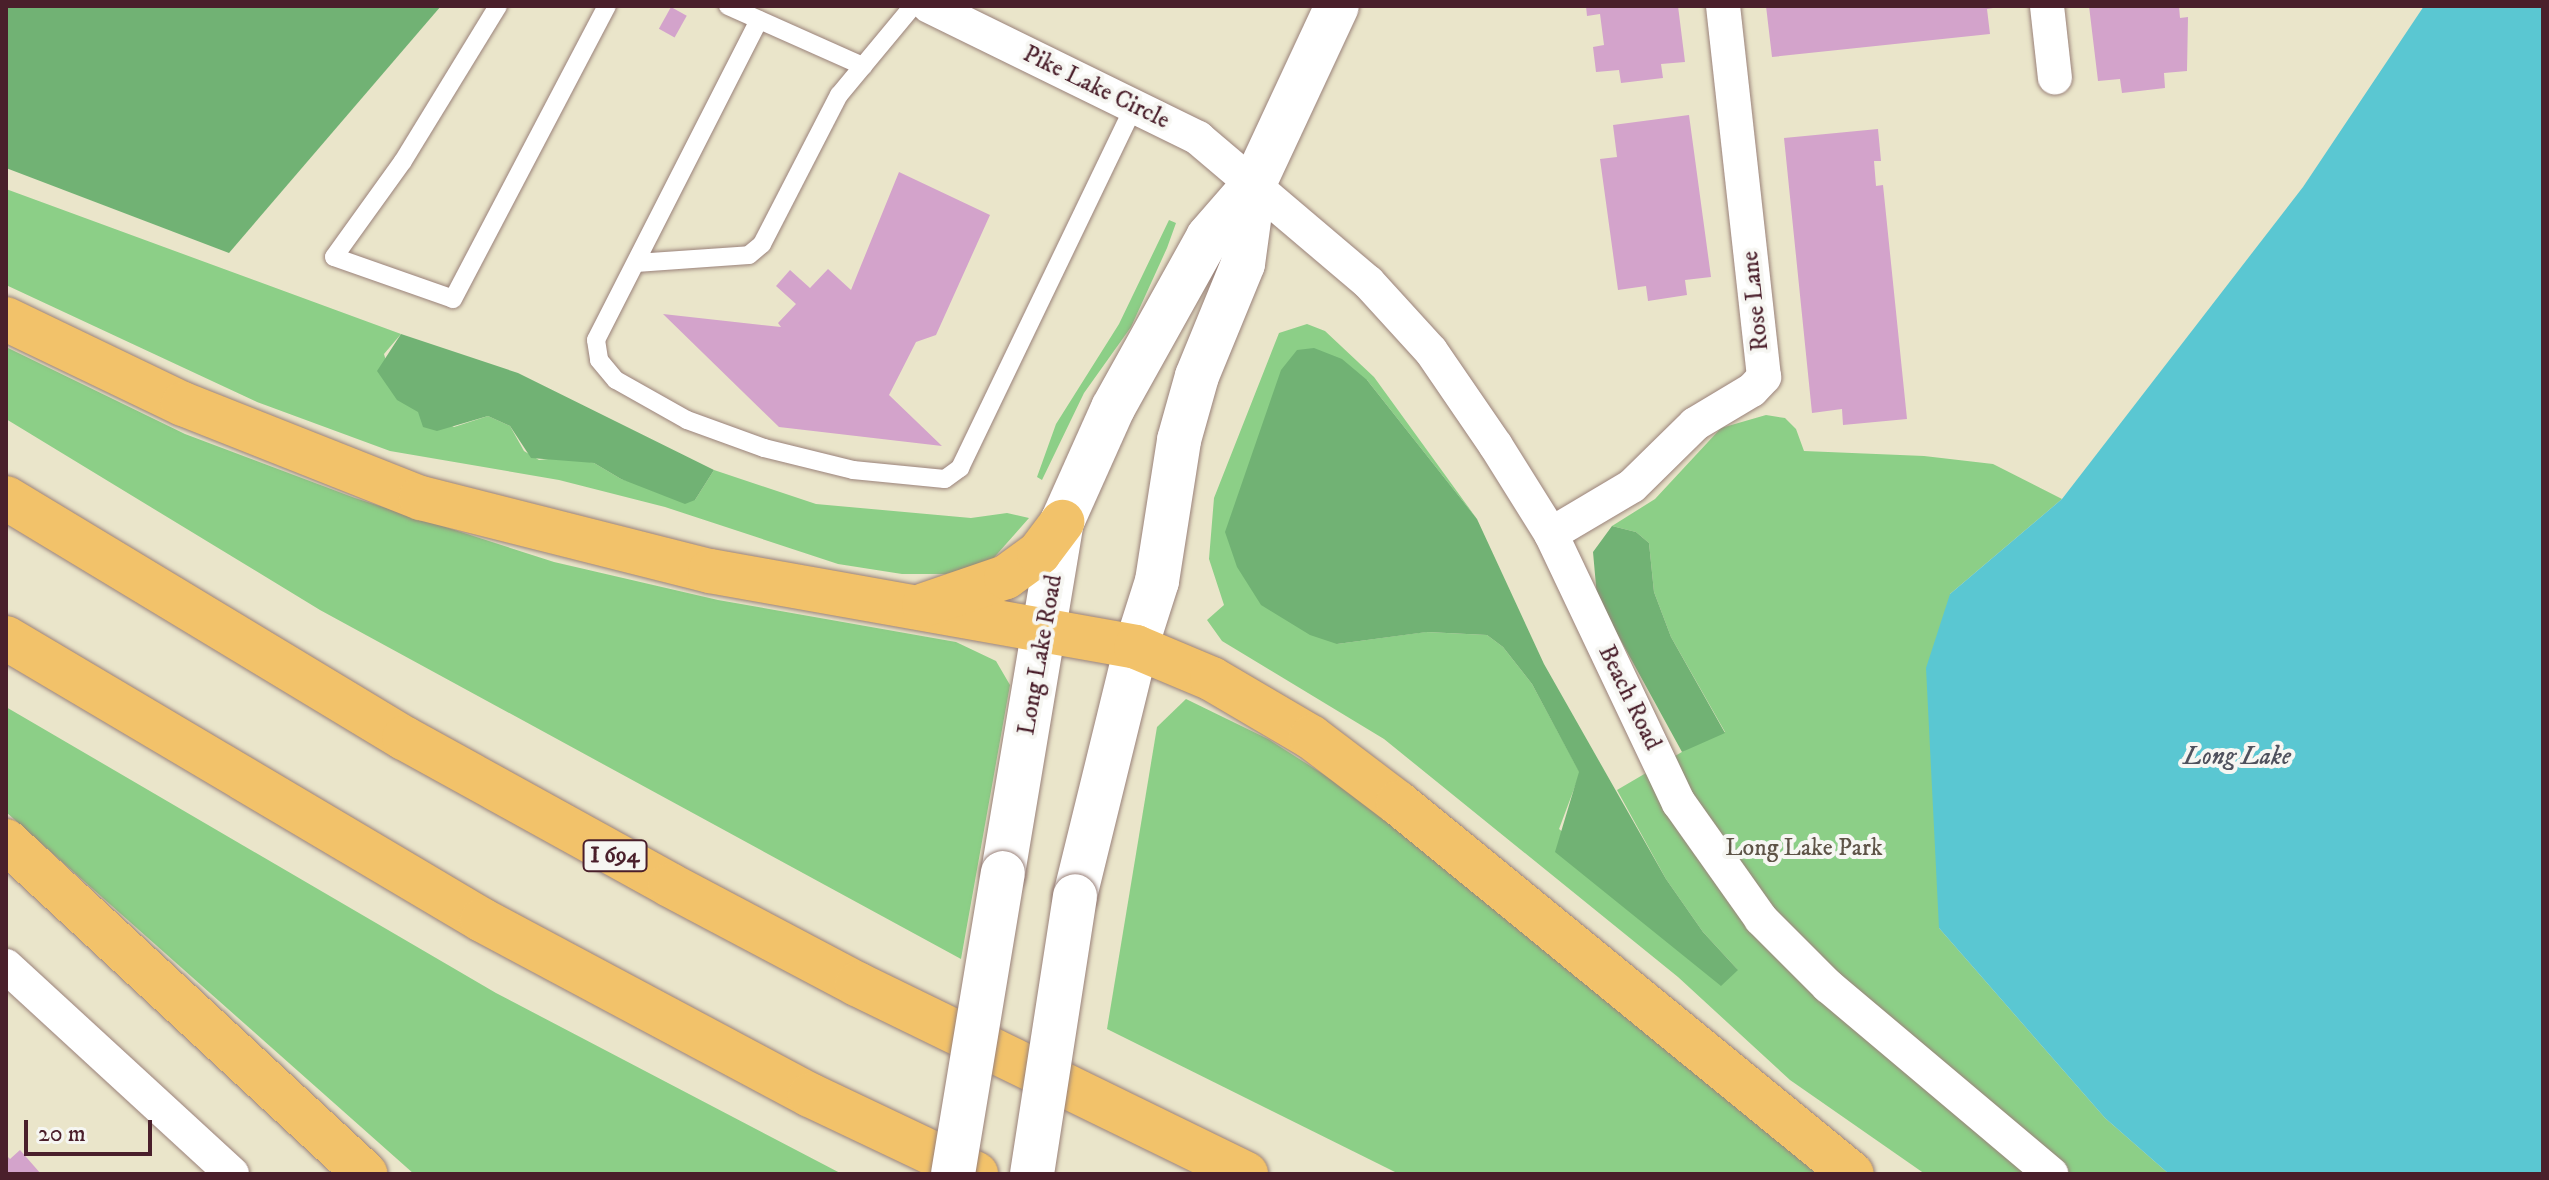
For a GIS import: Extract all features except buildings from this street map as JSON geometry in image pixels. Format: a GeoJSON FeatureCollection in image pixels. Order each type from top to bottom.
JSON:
{"type":"FeatureCollection","features":[{"type":"Feature","properties":{"kind":"highway"},"geometry":{"type":"LineString","coordinates":[[6,319],[211,416],[421,498],[710,571],[920,606],[1136,647],[1212,679],[1311,737],[1507,889],[1852,1174]]}},
{"type":"Feature","properties":{"kind":"highway","name":"I 694"},"geometry":{"type":"LineString","coordinates":[[6,498],[404,738],[656,878],[857,984],[1246,1174]]}},
{"type":"Feature","properties":{"kind":"highway"},"geometry":{"type":"LineString","coordinates":[[920,606],[1006,577],[1039,553],[1062,522]]}},
{"type":"Feature","properties":{"kind":"highway"},"geometry":{"type":"LineString","coordinates":[[6,638],[482,920],[810,1095],[976,1174]]}},
{"type":"Feature","properties":{"kind":"highway"},"geometry":{"type":"LineString","coordinates":[[6,841],[365,1174]]}},
{"type":"Feature","properties":{"kind":"street","name":"Pike Lake Circle"},"geometry":{"type":"LineString","coordinates":[[929,6],[1198,138],[1254,184]]}},
{"type":"Feature","properties":{"kind":"street","name":"Long Lake Road"},"geometry":{"type":"LineString","coordinates":[[953,1174],[1047,630],[1062,522],[1113,408],[1201,250],[1254,184],[1337,6]]}},
{"type":"Feature","properties":{"kind":"street","name":"Rose Lane"},"geometry":{"type":"LineString","coordinates":[[1551,534],[1632,486],[1695,424],[1752,390],[1764,377],[1723,6]]}},
{"type":"Feature","properties":{"kind":"street"},"geometry":{"type":"LineString","coordinates":[[2047,6],[2055,78]]}},
{"type":"Feature","properties":{"kind":"street","name":"Long Lake Road"},"geometry":{"type":"LineString","coordinates":[[1032,1174],[1075,896],[1136,647],[1157,581],[1179,440],[1197,376],[1243,264],[1254,184]]}},
{"type":"Feature","properties":{"kind":"street","name":"Beach Road"},"geometry":{"type":"LineString","coordinates":[[1254,184],[1368,282],[1431,351],[1551,534],[1679,803],[1761,919],[1828,986],[2051,1174]]}},
{"type":"Feature","properties":{"kind":"street"},"geometry":{"type":"LineString","coordinates":[[6,966],[232,1174]]}},
{"type":"Feature","properties":{"kind":"lane"},"geometry":{"type":"LineString","coordinates":[[498,6],[403,161],[334,257],[453,299],[607,6]]}},
{"type":"Feature","properties":{"kind":"lane"},"geometry":{"type":"LineString","coordinates":[[728,6],[863,66]]}},
{"type":"Feature","properties":{"kind":"lane"},"geometry":{"type":"LineString","coordinates":[[636,263],[749,255],[762,244],[839,95],[913,6]]}},
{"type":"Feature","properties":{"kind":"lane"},"geometry":{"type":"LineString","coordinates":[[759,20],[596,340],[599,360],[616,380],[687,420],[764,448],[853,470],[945,479],[966,458],[1134,106]]}},
{"type":"Feature","properties":{"kind":"green space"},"geometry":{"type":"Polygon","coordinates":[[[6,6],[441,6],[229,253],[6,168],[6,6]]]}},
{"type":"Feature","properties":{"kind":"green space"},"geometry":{"type":"Polygon","coordinates":[[[6,189],[401,334],[384,354],[397,399],[454,427],[488,416],[510,426],[524,451],[539,460],[567,457],[594,463],[621,479],[695,500],[714,470],[816,504],[971,518],[1007,513],[1029,518],[991,561],[946,574],[902,574],[838,564],[665,507],[559,480],[390,451],[257,402],[6,285],[6,189]]]}},
{"type":"Feature","properties":{"kind":"green space"},"geometry":{"type":"Polygon","coordinates":[[[1169,220],[1176,223],[1131,327],[1084,393],[1042,480],[1037,477],[1056,424],[1119,324],[1169,220]]]}},
{"type":"Feature","properties":{"kind":"green space","name":"Long Lake Park"},"geometry":{"type":"Polygon","coordinates":[[[1307,324],[1325,331],[1374,377],[1477,519],[1367,380],[1337,644],[1426,632],[1487,635],[1503,647],[1532,684],[1580,773],[1559,829],[1738,970],[1703,932],[1666,879],[1617,790],[1699,742],[1725,732],[1671,637],[1654,592],[1649,543],[1636,532],[1612,526],[1655,499],[1721,428],[1766,415],[1785,418],[1796,429],[1804,451],[1924,456],[1993,464],[2062,499],[1950,594],[1939,928],[2105,1118],[2169,1174],[1925,1174],[1790,1080],[1678,977],[1384,739],[1222,641],[1207,620],[1224,605],[1209,559],[1214,498],[1279,333],[1307,324]]]}},
{"type":"Feature","properties":{"kind":"green space"},"geometry":{"type":"Polygon","coordinates":[[[401,334],[518,373],[714,470],[695,500],[685,504],[621,479],[594,463],[531,458],[510,426],[488,416],[437,431],[423,427],[418,412],[397,400],[377,371],[401,334]]]}},
{"type":"Feature","properties":{"kind":"green space"},"geometry":{"type":"Polygon","coordinates":[[[6,347],[185,434],[355,498],[554,562],[718,600],[956,642],[996,661],[1010,685],[961,959],[320,610],[6,419],[6,347]]]}},
{"type":"Feature","properties":{"kind":"green space"},"geometry":{"type":"Polygon","coordinates":[[[1314,348],[1342,359],[1367,380],[1477,519],[1544,664],[1666,879],[1703,932],[1738,970],[1721,986],[1555,852],[1579,772],[1532,684],[1503,647],[1487,635],[1427,632],[1337,644],[1310,635],[1261,605],[1237,567],[1225,532],[1281,370],[1297,350],[1314,348]]]}},
{"type":"Feature","properties":{"kind":"green space"},"geometry":{"type":"Polygon","coordinates":[[[1612,526],[1636,532],[1649,543],[1654,592],[1671,637],[1725,733],[1682,752],[1597,597],[1593,552],[1612,526]]]}},
{"type":"Feature","properties":{"kind":"green space"},"geometry":{"type":"Polygon","coordinates":[[[1186,699],[1268,739],[1370,804],[1828,1174],[1399,1174],[1107,1029],[1157,727],[1186,699]]]}},
{"type":"Feature","properties":{"kind":"green space"},"geometry":{"type":"Polygon","coordinates":[[[6,707],[496,993],[842,1174],[414,1174],[6,812],[6,707]]]}},
{"type":"Feature","properties":{"kind":"water","name":"Long Lake"},"geometry":{"type":"Polygon","coordinates":[[[2424,6],[2543,6],[2543,1174],[2169,1174],[2105,1118],[1939,928],[1926,668],[1950,594],[2062,499],[2303,187],[2424,6]]]}}]}
